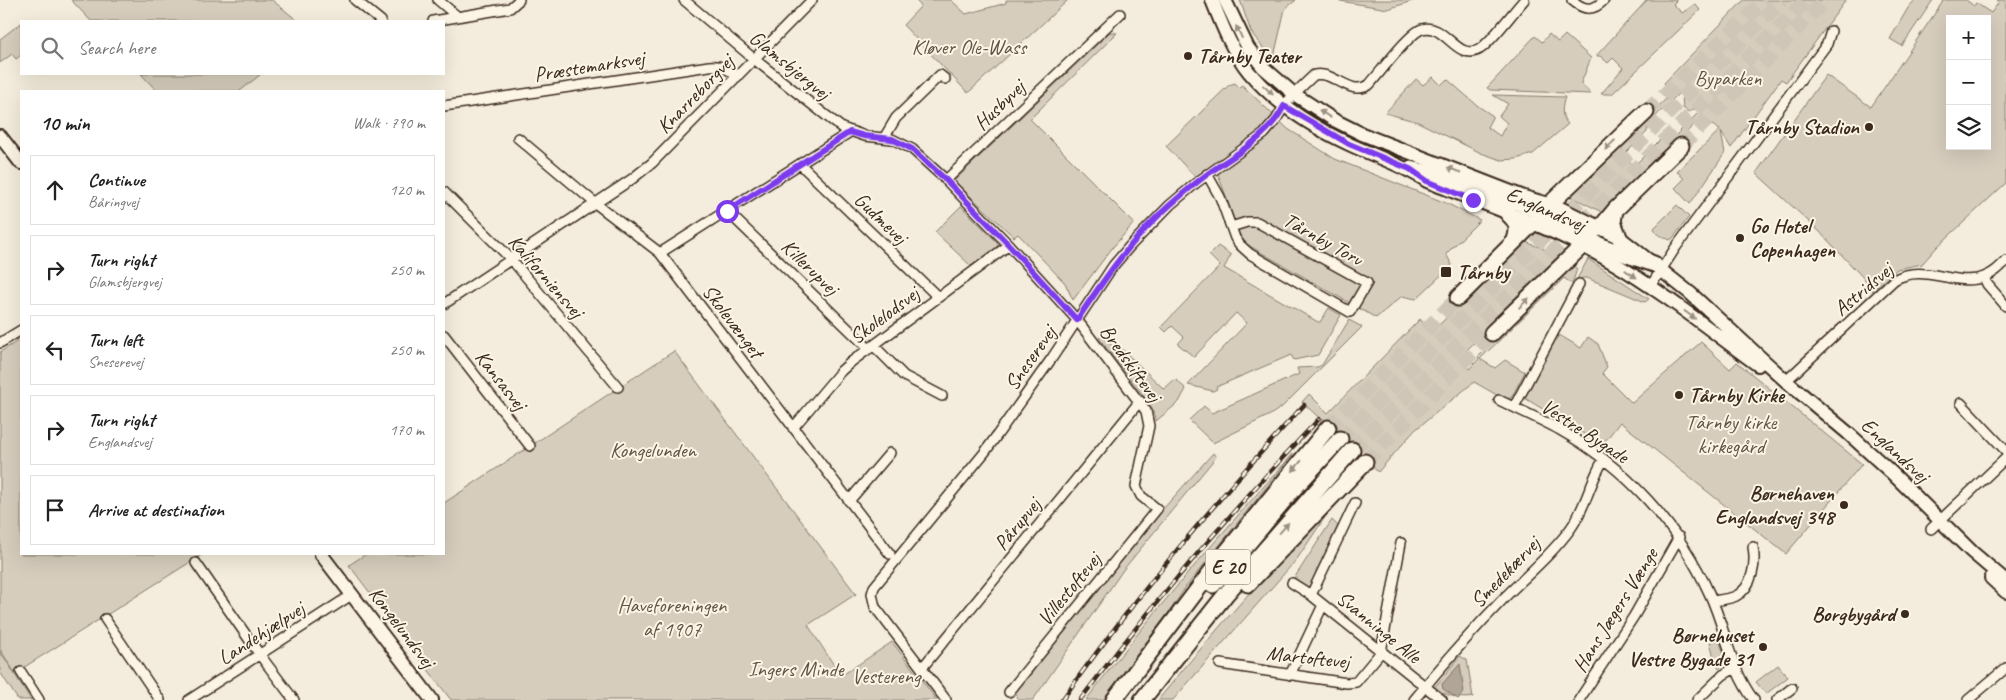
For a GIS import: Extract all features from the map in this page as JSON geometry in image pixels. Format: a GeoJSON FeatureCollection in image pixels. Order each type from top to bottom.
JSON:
{"type":"FeatureCollection","features":[{"type":"Feature","properties":{"kind":"highway"},"geometry":{"type":"LineString","coordinates":[[1458,298],[1515,240],[1544,218],[1646,112]]}},
{"type":"Feature","properties":{"kind":"highway"},"geometry":{"type":"LineString","coordinates":[[1492,333],[1582,233],[1600,228],[1615,210],[1681,146]]}},
{"type":"Feature","properties":{"kind":"highway"},"geometry":{"type":"LineString","coordinates":[[1410,169],[1430,173],[1582,233],[1604,247],[1657,267]]}},
{"type":"Feature","properties":{"kind":"highway"},"geometry":{"type":"LineString","coordinates":[[1615,210],[1612,222],[1619,237]]}},
{"type":"Feature","properties":{"kind":"highway"},"geometry":{"type":"LineString","coordinates":[[1508,214],[1516,221],[1515,240]]}},
{"type":"Feature","properties":{"kind":"highway"},"geometry":{"type":"LineString","coordinates":[[1114,700],[1220,560],[1328,428]]}},
{"type":"Feature","properties":{"kind":"highway","name":"E 20"},"geometry":{"type":"LineString","coordinates":[[1123,700],[1206,594],[1290,492],[1340,439]]}},
{"type":"Feature","properties":{"kind":"highway","name":"E 20"},"geometry":{"type":"LineString","coordinates":[[1142,700],[1226,594],[1352,450]]}},
{"type":"Feature","properties":{"kind":"highway"},"geometry":{"type":"LineString","coordinates":[[1151,700],[1191,648],[1252,580],[1365,462]]}},
{"type":"Feature","properties":{"kind":"street"},"geometry":{"type":"LineString","coordinates":[[355,0],[380,20]]}},
{"type":"Feature","properties":{"kind":"street"},"geometry":{"type":"LineString","coordinates":[[438,0],[458,17]]}},
{"type":"Feature","properties":{"kind":"street"},"geometry":{"type":"LineString","coordinates":[[439,20],[510,8],[519,0]]}},
{"type":"Feature","properties":{"kind":"street","name":"Glamsbjergvej"},"geometry":{"type":"LineString","coordinates":[[684,0],[831,120],[850,132],[864,136],[892,139],[912,149],[946,180],[1009,245],[1077,320]]}},
{"type":"Feature","properties":{"kind":"street","name":"Knarreborgvej"},"geometry":{"type":"LineString","coordinates":[[445,303],[632,179],[652,163],[812,0]]}},
{"type":"Feature","properties":{"kind":"street","name":"Englandsvej"},"geometry":{"type":"LineString","coordinates":[[1212,0],[1226,34],[1249,71],[1284,106],[1349,144],[1410,169],[1427,181],[1508,214],[1544,218]]}},
{"type":"Feature","properties":{"kind":"street","name":"Englandsvej"},"geometry":{"type":"LineString","coordinates":[[1224,0],[1248,48],[1263,67],[1294,94],[1334,120],[1362,134],[1524,197],[1544,218]]}},
{"type":"Feature","properties":{"kind":"street","name":"Sneserevej"},"geometry":{"type":"LineString","coordinates":[[922,668],[875,607],[872,594],[874,587],[985,452],[1113,266],[1130,246],[1170,205],[1207,174],[1264,134],[1276,120],[1284,106],[1310,77],[1319,73],[1324,74],[1351,87],[1363,89],[1369,85],[1413,35],[1422,29],[1438,30],[1463,51],[1469,52],[1479,49],[1524,0]]}},
{"type":"Feature","properties":{"kind":"street"},"geometry":{"type":"LineString","coordinates":[[1572,0],[1578,6],[1587,9],[1596,7],[1604,0]]}},
{"type":"Feature","properties":{"kind":"street","name":"Husbyvej"},"geometry":{"type":"LineString","coordinates":[[946,180],[1120,14]]}},
{"type":"Feature","properties":{"kind":"street"},"geometry":{"type":"LineString","coordinates":[[1650,287],[1657,267],[1676,247],[1827,44],[1831,31]]}},
{"type":"Feature","properties":{"kind":"street","name":"Præstemarksvej"},"geometry":{"type":"LineString","coordinates":[[445,106],[709,66],[720,65],[729,69],[737,77]]}},
{"type":"Feature","properties":{"kind":"street"},"geometry":{"type":"LineString","coordinates":[[884,138],[896,118],[940,75],[945,79]]}},
{"type":"Feature","properties":{"kind":"street"},"geometry":{"type":"LineString","coordinates":[[660,253],[850,132]]}},
{"type":"Feature","properties":{"kind":"street"},"geometry":{"type":"LineString","coordinates":[[0,136],[20,162]]}},
{"type":"Feature","properties":{"kind":"street","name":"Skolevænget"},"geometry":{"type":"LineString","coordinates":[[518,138],[660,253],[890,554]]}},
{"type":"Feature","properties":{"kind":"street","name":"Gudmevej"},"geometry":{"type":"LineString","coordinates":[[800,164],[938,297]]}},
{"type":"Feature","properties":{"kind":"street","name":"Tårnby Torv"},"geometry":{"type":"LineString","coordinates":[[1207,174],[1220,197],[1231,227],[1237,242],[1250,254],[1350,312],[1367,283],[1257,222],[1247,222],[1231,227]]}},
{"type":"Feature","properties":{"kind":"street","name":"Kaliforniensvej"},"geometry":{"type":"LineString","coordinates":[[445,193],[512,260],[618,387]]}},
{"type":"Feature","properties":{"kind":"street","name":"Killerupvej"},"geometry":{"type":"LineString","coordinates":[[727,211],[904,376],[942,396]]}},
{"type":"Feature","properties":{"kind":"street","name":"Englandsvej"},"geometry":{"type":"LineString","coordinates":[[1600,228],[1619,237],[1690,293],[1786,381],[1883,464],[1935,525],[1972,552],[2006,581]]}},
{"type":"Feature","properties":{"kind":"street","name":"Englandsvej"},"geometry":{"type":"LineString","coordinates":[[1582,233],[1612,262],[1761,367],[1786,381]]}},
{"type":"Feature","properties":{"kind":"street","name":"Skolelodsvej"},"geometry":{"type":"LineString","coordinates":[[793,428],[841,371],[1009,245]]}},
{"type":"Feature","properties":{"kind":"street"},"geometry":{"type":"LineString","coordinates":[[2006,261],[1995,271],[1984,277],[1987,284],[2006,306]]}},
{"type":"Feature","properties":{"kind":"street","name":"Astridsvej"},"geometry":{"type":"LineString","coordinates":[[1786,381],[1894,280],[1903,275],[1918,273],[1974,280],[1984,277]]}},
{"type":"Feature","properties":{"kind":"street","name":"Vestre Bygade"},"geometry":{"type":"LineString","coordinates":[[1514,407],[1579,284]]}},
{"type":"Feature","properties":{"kind":"street","name":"Bredskiftevej"},"geometry":{"type":"LineString","coordinates":[[1077,320],[1146,411],[1149,426],[1136,486],[1141,496],[1157,508]]}},
{"type":"Feature","properties":{"kind":"street"},"geometry":{"type":"LineString","coordinates":[[0,343],[20,331]]}},
{"type":"Feature","properties":{"kind":"street","name":"Kansasvej"},"geometry":{"type":"LineString","coordinates":[[445,336],[530,446]]}},
{"type":"Feature","properties":{"kind":"street","name":"Vestre Bygade"},"geometry":{"type":"LineString","coordinates":[[1499,400],[1560,430],[1604,459],[1638,489],[1679,537],[1698,568],[1713,601],[1735,668],[1754,700]]}},
{"type":"Feature","properties":{"kind":"street","name":"Pårupvej"},"geometry":{"type":"LineString","coordinates":[[922,668],[1140,401]]}},
{"type":"Feature","properties":{"kind":"street"},"geometry":{"type":"LineString","coordinates":[[1961,403],[2006,451]]}},
{"type":"Feature","properties":{"kind":"street"},"geometry":{"type":"LineString","coordinates":[[849,501],[890,453]]}},
{"type":"Feature","properties":{"kind":"street"},"geometry":{"type":"LineString","coordinates":[[1935,525],[2006,458]]}},
{"type":"Feature","properties":{"kind":"street","name":"Smedekærvej"},"geometry":{"type":"LineString","coordinates":[[1414,700],[1478,625],[1571,528],[1582,509],[1597,470],[1604,459]]}},
{"type":"Feature","properties":{"kind":"street","name":"Svanninge Alle"},"geometry":{"type":"LineString","coordinates":[[1311,595],[1355,503]]}},
{"type":"Feature","properties":{"kind":"street","name":"Villestoftevej"},"geometry":{"type":"LineString","coordinates":[[1008,692],[1157,508]]}},
{"type":"Feature","properties":{"kind":"street","name":"Hans Jægers Vænge"},"geometry":{"type":"LineString","coordinates":[[1579,700],[1634,616],[1679,537]]}},
{"type":"Feature","properties":{"kind":"street"},"geometry":{"type":"LineString","coordinates":[[1381,652],[1401,543]]}},
{"type":"Feature","properties":{"kind":"street"},"geometry":{"type":"LineString","coordinates":[[1713,601],[1734,597],[1747,586],[1755,556],[1753,546]]}},
{"type":"Feature","properties":{"kind":"street","name":"Englandsvej"},"geometry":{"type":"LineString","coordinates":[[1972,552],[1993,580],[2006,592]]}},
{"type":"Feature","properties":{"kind":"street","name":"Kongelundsvej"},"geometry":{"type":"LineString","coordinates":[[323,555],[432,700]]}},
{"type":"Feature","properties":{"kind":"street"},"geometry":{"type":"LineString","coordinates":[[196,563],[294,700]]}},
{"type":"Feature","properties":{"kind":"street","name":"Svanninge Alle"},"geometry":{"type":"LineString","coordinates":[[1292,583],[1311,595],[1442,700]]}},
{"type":"Feature","properties":{"kind":"street","name":"Landehjælpvej"},"geometry":{"type":"LineString","coordinates":[[189,700],[352,594]]}},
{"type":"Feature","properties":{"kind":"street"},"geometry":{"type":"LineString","coordinates":[[1290,675],[1323,605]]}},
{"type":"Feature","properties":{"kind":"street"},"geometry":{"type":"LineString","coordinates":[[106,619],[160,700]]}},
{"type":"Feature","properties":{"kind":"street","name":"Martoftevej"},"geometry":{"type":"LineString","coordinates":[[1220,664],[1347,683],[1356,682],[1381,652]]}},
{"type":"Feature","properties":{"kind":"street"},"geometry":{"type":"LineString","coordinates":[[922,668],[946,700]]}},
{"type":"Feature","properties":{"kind":"street"},"geometry":{"type":"LineString","coordinates":[[1697,700],[1723,675],[1735,668]]}},
{"type":"Feature","properties":{"kind":"street"},"geometry":{"type":"LineString","coordinates":[[1968,700],[2006,668]]}},
{"type":"Feature","properties":{"kind":"street"},"geometry":{"type":"LineString","coordinates":[[21,672],[39,700]]}},
{"type":"Feature","properties":{"kind":"street"},"geometry":{"type":"LineString","coordinates":[[1777,700],[1792,688]]}},
{"type":"Feature","properties":{"kind":"green space"},"geometry":{"type":"Polygon","coordinates":[[[71,0],[272,0],[297,20],[90,20],[71,0]]]}},
{"type":"Feature","properties":{"kind":"green space","name":"Kløver Ole-Wass"},"geometry":{"type":"Polygon","coordinates":[[[915,0],[951,0],[966,14],[1006,3],[1006,0],[1068,0],[968,93],[903,25],[921,6],[915,0]]]}},
{"type":"Feature","properties":{"kind":"green space"},"geometry":{"type":"Polygon","coordinates":[[[1240,0],[1296,0],[1285,9],[1273,61],[1251,32],[1240,0]]]}},
{"type":"Feature","properties":{"kind":"green space"},"geometry":{"type":"Polygon","coordinates":[[[1334,0],[1415,0],[1388,9],[1334,0]]]}},
{"type":"Feature","properties":{"kind":"green space"},"geometry":{"type":"Polygon","coordinates":[[[1647,0],[1677,0],[1673,4],[1682,13],[1695,4],[1700,10],[1612,94],[1601,94],[1623,68],[1613,58],[1608,63],[1600,56],[1596,56],[1647,0]]]}},
{"type":"Feature","properties":{"kind":"green space","name":"Byparken"},"geometry":{"type":"Polygon","coordinates":[[[1744,0],[1846,0],[1786,82],[1781,79],[1731,148],[1721,132],[1725,153],[1690,204],[1675,188],[1684,179],[1677,171],[1720,130],[1712,125],[1709,127],[1700,119],[1604,213],[1568,195],[1673,92],[1664,83],[1744,0]],[[1679,93],[1648,124],[1647,132],[1624,155],[1633,165],[1661,139],[1671,140],[1699,112],[1695,109],[1689,112],[1683,108],[1682,97],[1679,93]]]}},
{"type":"Feature","properties":{"kind":"green space"},"geometry":{"type":"Polygon","coordinates":[[[1915,0],[1933,0],[1902,46],[1890,39],[1908,8],[1915,0]]]}},
{"type":"Feature","properties":{"kind":"green space","name":"Tårnby Stadion"},"geometry":{"type":"Polygon","coordinates":[[[1944,0],[1966,0],[1974,6],[1976,3],[1991,13],[1999,2],[1997,0],[2006,0],[2006,183],[1937,247],[1922,264],[1897,269],[1872,291],[1869,284],[1819,231],[1756,173],[1826,75],[1871,107],[1944,0]]]}},
{"type":"Feature","properties":{"kind":"green space"},"geometry":{"type":"Polygon","coordinates":[[[20,24],[20,56],[16,59],[12,54],[0,63],[0,39],[20,24]]]}},
{"type":"Feature","properties":{"kind":"green space"},"geometry":{"type":"Polygon","coordinates":[[[1110,32],[1117,33],[1030,119],[1134,223],[1113,247],[1073,300],[1065,283],[1018,234],[1014,237],[954,181],[1110,32]]]}},
{"type":"Feature","properties":{"kind":"green space"},"geometry":{"type":"Polygon","coordinates":[[[1549,34],[1558,42],[1565,35],[1591,58],[1581,83],[1591,94],[1490,90],[1487,88],[1535,36],[1542,42],[1549,34]]]}},
{"type":"Feature","properties":{"kind":"green space"},"geometry":{"type":"Polygon","coordinates":[[[142,75],[260,75],[241,90],[156,90],[142,75]]]}},
{"type":"Feature","properties":{"kind":"green space"},"geometry":{"type":"Polygon","coordinates":[[[1433,77],[1441,85],[1447,79],[1478,106],[1493,116],[1487,127],[1500,136],[1507,123],[1499,116],[1508,104],[1493,95],[1565,97],[1563,115],[1568,124],[1533,154],[1516,159],[1501,160],[1481,153],[1418,122],[1385,113],[1416,79],[1423,85],[1433,77]]]}},
{"type":"Feature","properties":{"kind":"green space"},"geometry":{"type":"Polygon","coordinates":[[[1235,83],[1239,87],[1242,85],[1288,129],[1335,159],[1446,203],[1480,220],[1446,254],[1452,265],[1416,299],[1402,296],[1376,318],[1246,244],[1239,233],[1218,174],[1214,170],[1199,181],[1166,146],[1229,85],[1235,83]]]}},
{"type":"Feature","properties":{"kind":"green space"},"geometry":{"type":"Polygon","coordinates":[[[1677,205],[1689,217],[1670,240],[1657,234],[1654,228],[1677,205]]]}},
{"type":"Feature","properties":{"kind":"green space"},"geometry":{"type":"Polygon","coordinates":[[[961,206],[998,243],[997,247],[971,266],[935,232],[961,206]]]}},
{"type":"Feature","properties":{"kind":"green space"},"geometry":{"type":"Polygon","coordinates":[[[1523,241],[1560,255],[1459,358],[1469,369],[1479,359],[1478,357],[1571,264],[1577,269],[1572,284],[1564,278],[1480,359],[1495,368],[1505,360],[1525,372],[1511,398],[1504,399],[1474,382],[1415,430],[1378,472],[1302,402],[1309,394],[1328,413],[1420,319],[1432,332],[1523,241]]]}},
{"type":"Feature","properties":{"kind":"green space"},"geometry":{"type":"Polygon","coordinates":[[[1218,246],[1231,255],[1224,268],[1318,322],[1320,322],[1329,308],[1341,315],[1318,355],[1294,360],[1291,355],[1216,387],[1217,389],[1213,391],[1188,385],[1247,323],[1236,313],[1194,357],[1178,344],[1184,337],[1172,326],[1166,332],[1161,327],[1220,266],[1209,255],[1218,246]]]}},
{"type":"Feature","properties":{"kind":"green space"},"geometry":{"type":"Polygon","coordinates":[[[1588,259],[1649,299],[1645,302],[1587,278],[1578,280],[1588,259]]]}},
{"type":"Feature","properties":{"kind":"green space"},"geometry":{"type":"Polygon","coordinates":[[[1349,320],[1362,327],[1282,407],[1270,415],[1213,443],[1189,420],[1204,406],[1212,413],[1299,374],[1297,368],[1318,367],[1322,365],[1349,320]]]}},
{"type":"Feature","properties":{"kind":"green space","name":"Tårnby kirke kirkegård"},"geometry":{"type":"Polygon","coordinates":[[[1556,333],[1581,348],[1588,337],[1598,344],[1607,367],[1602,373],[1632,403],[1701,342],[1730,369],[1737,362],[1862,464],[1786,554],[1620,422],[1602,445],[1523,397],[1556,333]]]}},
{"type":"Feature","properties":{"kind":"green space"},"geometry":{"type":"Polygon","coordinates":[[[1102,336],[1115,348],[1123,350],[1164,389],[1175,379],[1186,389],[1179,402],[1156,421],[1151,406],[1099,338],[1102,336]]]}},
{"type":"Feature","properties":{"kind":"green space"},"geometry":{"type":"Polygon","coordinates":[[[20,340],[20,555],[201,555],[15,673],[0,649],[0,352],[20,340]]]}},
{"type":"Feature","properties":{"kind":"green space"},"geometry":{"type":"Polygon","coordinates":[[[674,351],[856,594],[808,625],[841,676],[892,642],[937,700],[451,700],[349,565],[364,555],[445,555],[445,502],[674,351]]]}},
{"type":"Feature","properties":{"kind":"green space"},"geometry":{"type":"Polygon","coordinates":[[[1213,453],[1216,457],[1123,570],[1033,700],[1018,700],[1015,691],[1163,509],[1213,453]]]}},
{"type":"Feature","properties":{"kind":"green space"},"geometry":{"type":"Polygon","coordinates":[[[1294,453],[1185,588],[1103,700],[1086,700],[1187,574],[1294,453]]]}},
{"type":"Feature","properties":{"kind":"green space"},"geometry":{"type":"Polygon","coordinates":[[[1338,498],[1297,559],[1173,700],[1158,700],[1246,597],[1338,498]]]}},
{"type":"Feature","properties":{"kind":"green space"},"geometry":{"type":"Polygon","coordinates":[[[1332,520],[1338,526],[1313,582],[1308,587],[1293,580],[1332,520]]]}},
{"type":"Feature","properties":{"kind":"green space"},"geometry":{"type":"Polygon","coordinates":[[[1719,640],[1724,662],[1719,669],[1710,642],[1719,640]]]}},
{"type":"Feature","properties":{"kind":"green space"},"geometry":{"type":"Polygon","coordinates":[[[0,651],[31,700],[18,700],[0,672],[0,651]]]}},
{"type":"Feature","properties":{"kind":"green space"},"geometry":{"type":"Polygon","coordinates":[[[1460,656],[1467,660],[1473,697],[1453,696],[1434,688],[1460,656]]]}},
{"type":"Feature","properties":{"kind":"green space"},"geometry":{"type":"Polygon","coordinates":[[[1778,665],[1788,677],[1766,694],[1756,682],[1778,665]]]}},
{"type":"Feature","properties":{"kind":"shaded area"},"geometry":{"type":"Polygon","coordinates":[[[1460,664],[1464,692],[1458,699],[1443,689],[1442,684],[1460,664]]]}},
{"type":"Feature","properties":{"kind":"tunnel"},"geometry":{"type":"LineString","coordinates":[[1646,112],[1766,0]]}},
{"type":"Feature","properties":{"kind":"tunnel"},"geometry":{"type":"LineString","coordinates":[[1340,439],[1782,0]]}},
{"type":"Feature","properties":{"kind":"tunnel"},"geometry":{"type":"LineString","coordinates":[[1352,450],[1807,0]]}},
{"type":"Feature","properties":{"kind":"tunnel"},"geometry":{"type":"LineString","coordinates":[[1681,146],[1825,0]]}},
{"type":"Feature","properties":{"kind":"tunnel"},"geometry":{"type":"LineString","coordinates":[[1328,428],[1458,298]]}},
{"type":"Feature","properties":{"kind":"tunnel"},"geometry":{"type":"LineString","coordinates":[[1365,462],[1492,333]]}},
{"type":"Feature","properties":{"kind":"railway"},"geometry":{"type":"LineString","coordinates":[[1062,700],[1119,623],[1178,549],[1304,405]]}},
{"type":"Feature","properties":{"kind":"railway"},"geometry":{"type":"LineString","coordinates":[[1080,700],[1195,556],[1319,419]]}},
{"type":"Feature","properties":{"kind":"place","name":"Tårnby Teater"},"geometry":{"type":"Point","coordinates":[1188,56]}},
{"type":"Feature","properties":{"kind":"place","name":"Tårnby Stadion"},"geometry":{"type":"Point","coordinates":[1869,127]}},
{"type":"Feature","properties":{"kind":"place","name":"Go Hotel Copenhagen"},"geometry":{"type":"Point","coordinates":[1740,238]}},
{"type":"Feature","properties":{"kind":"place","name":"Tårnby"},"geometry":{"type":"Point","coordinates":[1446,272]}},
{"type":"Feature","properties":{"kind":"place","name":"Tårnby Kirke"},"geometry":{"type":"Point","coordinates":[1679,395]}},
{"type":"Feature","properties":{"kind":"place","name":"Børnehaven Englandsvej 348"},"geometry":{"type":"Point","coordinates":[1844,505]}},
{"type":"Feature","properties":{"kind":"place","name":"Borgbygård"},"geometry":{"type":"Point","coordinates":[1905,614]}},
{"type":"Feature","properties":{"kind":"place","name":"Børnehuset Vestre Bygade 31"},"geometry":{"type":"Point","coordinates":[1763,647]}},
{"type":"Feature","properties":{"kind":"route"},"geometry":{"type":"LineString","coordinates":[[727,211],[850,132],[864,136],[892,139],[912,149],[946,180],[1009,245],[1077,320],[1113,266],[1152,222],[1207,174],[1264,134],[1276,120],[1284,106],[1322,130],[1349,144],[1410,169],[1427,181],[1473,200]]}},
{"type":"Feature","properties":{"kind":"park label","name":"Kongelunden"},"geometry":{"type":"Point","coordinates":[653,450]}},
{"type":"Feature","properties":{"kind":"park label","name":"Haveforeningen af 1907"},"geometry":{"type":"Point","coordinates":[672,617]}},
{"type":"Feature","properties":{"kind":"park label","name":"Ingers Minde"},"geometry":{"type":"Point","coordinates":[796,669]}},
{"type":"Feature","properties":{"kind":"park label","name":"Vestereng"},"geometry":{"type":"Point","coordinates":[886,676]}}]}
